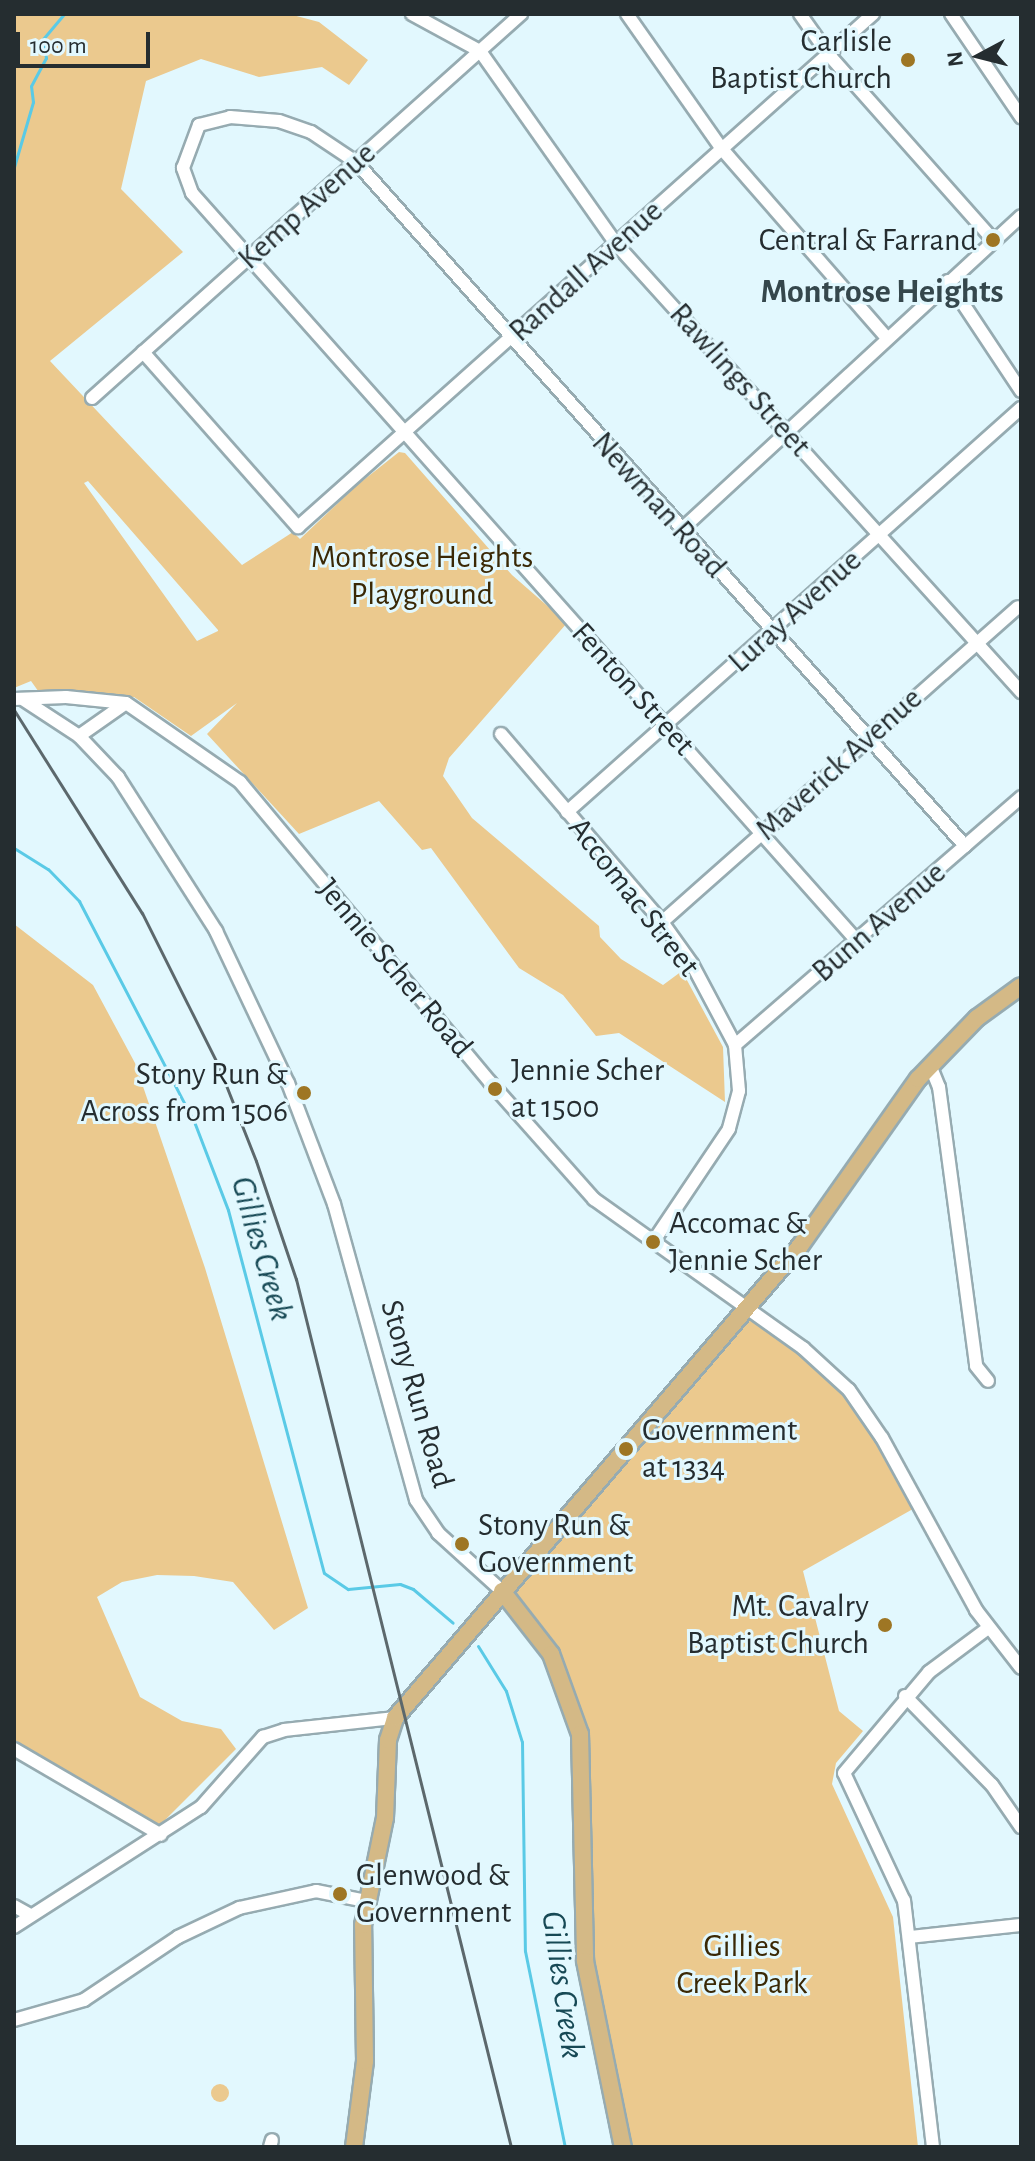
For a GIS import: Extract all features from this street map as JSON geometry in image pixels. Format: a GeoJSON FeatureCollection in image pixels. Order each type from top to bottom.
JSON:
{"type":"FeatureCollection","features":[{"type":"Feature","properties":{"kind":"main road"},"geometry":{"type":"LineString","coordinates":[[354,2147],[365,2061],[361,1959],[366,1901],[385,1818],[387,1744],[395,1718],[800,1246],[930,1065],[977,1018],[1021,986]]}},
{"type":"Feature","properties":{"kind":"main road","name":"Stony Run Road"},"geometry":{"type":"LineString","coordinates":[[502,1591],[551,1654],[580,1734],[585,1961],[623,2147]]}},
{"type":"Feature","properties":{"kind":"street"},"geometry":{"type":"LineString","coordinates":[[412,14],[480,51]]}},
{"type":"Feature","properties":{"kind":"street","name":"Kemp Avenue"},"geometry":{"type":"LineString","coordinates":[[92,398],[521,14]]}},
{"type":"Feature","properties":{"kind":"street"},"geometry":{"type":"LineString","coordinates":[[627,14],[722,149],[886,337]]}},
{"type":"Feature","properties":{"kind":"street"},"geometry":{"type":"LineString","coordinates":[[800,14],[829,55],[993,240]]}},
{"type":"Feature","properties":{"kind":"street","name":"Randall Avenue"},"geometry":{"type":"LineString","coordinates":[[143,352],[298,527],[873,14]]}},
{"type":"Feature","properties":{"kind":"street"},"geometry":{"type":"LineString","coordinates":[[951,14],[1021,117]]}},
{"type":"Feature","properties":{"kind":"street","name":"Rawlings Street"},"geometry":{"type":"LineString","coordinates":[[480,51],[617,245],[1021,692]]}},
{"type":"Feature","properties":{"kind":"street","name":"Newman Road"},"geometry":{"type":"LineString","coordinates":[[209,119],[251,117],[298,126],[356,162],[510,339],[965,846]]}},
{"type":"Feature","properties":{"kind":"street","name":"Fenton Street"},"geometry":{"type":"LineString","coordinates":[[209,119],[190,139],[183,168],[186,184],[857,941]]}},
{"type":"Feature","properties":{"kind":"street"},"geometry":{"type":"LineString","coordinates":[[682,529],[784,429],[1021,216]]}},
{"type":"Feature","properties":{"kind":"street"},"geometry":{"type":"LineString","coordinates":[[948,281],[1021,391]]}},
{"type":"Feature","properties":{"kind":"street","name":"Luray Avenue"},"geometry":{"type":"LineString","coordinates":[[567,812],[1021,408]]}},
{"type":"Feature","properties":{"kind":"street","name":"Maverick Avenue"},"geometry":{"type":"LineString","coordinates":[[662,922],[1018,607]]}},
{"type":"Feature","properties":{"kind":"street","name":"Jennie Scher Road"},"geometry":{"type":"LineString","coordinates":[[18,699],[66,697],[126,703],[240,782],[534,1133],[594,1199],[817,1359],[860,1404],[988,1628],[1021,1668]]}},
{"type":"Feature","properties":{"kind":"street","name":"Stony Run Road"},"geometry":{"type":"LineString","coordinates":[[18,699],[79,736],[138,803],[185,878],[252,1001],[288,1083],[334,1204],[416,1500],[438,1533],[502,1591]]}},
{"type":"Feature","properties":{"kind":"street"},"geometry":{"type":"LineString","coordinates":[[79,736],[126,703]]}},
{"type":"Feature","properties":{"kind":"street","name":"Accomac Street"},"geometry":{"type":"LineString","coordinates":[[501,734],[662,922],[692,964],[735,1045],[739,1091],[729,1129],[653,1242]]}},
{"type":"Feature","properties":{"kind":"street","name":"Bunn Avenue"},"geometry":{"type":"LineString","coordinates":[[735,1045],[1021,797]]}},
{"type":"Feature","properties":{"kind":"street"},"geometry":{"type":"LineString","coordinates":[[930,1065],[939,1087],[976,1366],[988,1381]]}},
{"type":"Feature","properties":{"kind":"street"},"geometry":{"type":"LineString","coordinates":[[933,2147],[910,1937],[898,1886],[844,1773],[905,1696],[988,1628]]}},
{"type":"Feature","properties":{"kind":"street"},"geometry":{"type":"LineString","coordinates":[[905,1696],[992,1785],[1021,1827]]}},
{"type":"Feature","properties":{"kind":"street"},"geometry":{"type":"LineString","coordinates":[[14,1927],[161,1835],[212,1797],[257,1742],[270,1734],[395,1718]]}},
{"type":"Feature","properties":{"kind":"street"},"geometry":{"type":"LineString","coordinates":[[14,1749],[161,1835]]}},
{"type":"Feature","properties":{"kind":"street"},"geometry":{"type":"LineString","coordinates":[[14,2020],[84,2000],[178,1937],[239,1908],[316,1891],[366,1901]]}},
{"type":"Feature","properties":{"kind":"street"},"geometry":{"type":"LineString","coordinates":[[14,1906],[30,1915]]}},
{"type":"Feature","properties":{"kind":"street"},"geometry":{"type":"LineString","coordinates":[[910,1937],[1021,1925]]}},
{"type":"Feature","properties":{"kind":"green space","name":"Montrose Heights Playground"},"geometry":{"type":"Polygon","coordinates":[[[14,14],[289,14],[319,22],[368,60],[349,85],[322,67],[259,77],[201,59],[146,81],[121,189],[183,252],[50,361],[242,565],[293,532],[300,539],[356,486],[399,452],[405,453],[512,575],[567,623],[449,758],[443,776],[472,818],[599,926],[600,937],[621,959],[663,985],[682,971],[723,1047],[725,1102],[619,1033],[596,1036],[563,995],[519,968],[431,848],[422,850],[379,801],[299,834],[207,734],[237,703],[191,736],[134,697],[41,695],[31,681],[14,688],[14,14]],[[88,481],[84,483],[197,641],[218,630],[88,481]]]}},
{"type":"Feature","properties":{"kind":"green space"},"geometry":{"type":"Polygon","coordinates":[[[14,924],[93,985],[135,1063],[205,1268],[308,1608],[274,1630],[233,1582],[194,1576],[157,1575],[122,1582],[97,1597],[140,1697],[182,1721],[221,1729],[236,1749],[160,1825],[14,1740],[14,924]]]}},
{"type":"Feature","properties":{"kind":"green space","name":"Gillies Creek Park"},"geometry":{"type":"Polygon","coordinates":[[[746,1310],[835,1375],[920,1505],[803,1571],[839,1711],[863,1731],[836,1763],[832,1784],[893,1917],[918,2147],[623,2147],[594,2017],[585,1786],[565,1684],[502,1591],[746,1310]]]}},
{"type":"Feature","properties":{"kind":"green space"},"geometry":{"type":"Polygon","coordinates":[[[220,2084],[229,2093],[220,2102],[211,2093],[220,2084]]]}},
{"type":"Feature","properties":{"kind":"waterway"},"geometry":{"type":"LineString","coordinates":[[14,167],[33,102],[31,86],[46,58],[43,39],[64,14]]}},
{"type":"Feature","properties":{"kind":"waterway","name":"Gillies Creek"},"geometry":{"type":"LineString","coordinates":[[14,848],[48,869],[79,901],[195,1124],[228,1210],[324,1573],[348,1589],[400,1584],[413,1589],[453,1623]]}},
{"type":"Feature","properties":{"kind":"waterway","name":"Gillies Creek"},"geometry":{"type":"LineString","coordinates":[[478,1646],[506,1691],[522,1742],[525,1951],[565,2147]]}},
{"type":"Feature","properties":{"kind":"railway"},"geometry":{"type":"LineString","coordinates":[[14,710],[142,913],[218,1065],[256,1161],[296,1279],[511,2147]]}},
{"type":"Feature","properties":{"kind":"place","name":"Carlisle Baptist Church"},"geometry":{"type":"Point","coordinates":[908,60]}},
{"type":"Feature","properties":{"kind":"place","name":"Central & Farrand"},"geometry":{"type":"Point","coordinates":[993,240]}},
{"type":"Feature","properties":{"kind":"place","name":"Jennie Scher at 1500"},"geometry":{"type":"Point","coordinates":[495,1089]}},
{"type":"Feature","properties":{"kind":"place","name":"Stony Run & Across from 1506"},"geometry":{"type":"Point","coordinates":[304,1093]}},
{"type":"Feature","properties":{"kind":"place","name":"Accomac & Jennie Scher"},"geometry":{"type":"Point","coordinates":[653,1242]}},
{"type":"Feature","properties":{"kind":"place","name":"Government at 1334"},"geometry":{"type":"Point","coordinates":[626,1449]}},
{"type":"Feature","properties":{"kind":"place","name":"Stony Run & Government"},"geometry":{"type":"Point","coordinates":[462,1544]}},
{"type":"Feature","properties":{"kind":"place","name":"Mt. Cavalry Baptist Church"},"geometry":{"type":"Point","coordinates":[885,1625]}},
{"type":"Feature","properties":{"kind":"place","name":"Glenwood & Government"},"geometry":{"type":"Point","coordinates":[340,1894]}},
{"type":"Feature","properties":{"kind":"district","name":"Montrose Heights"},"geometry":{"type":"Point","coordinates":[882,293]}}]}
